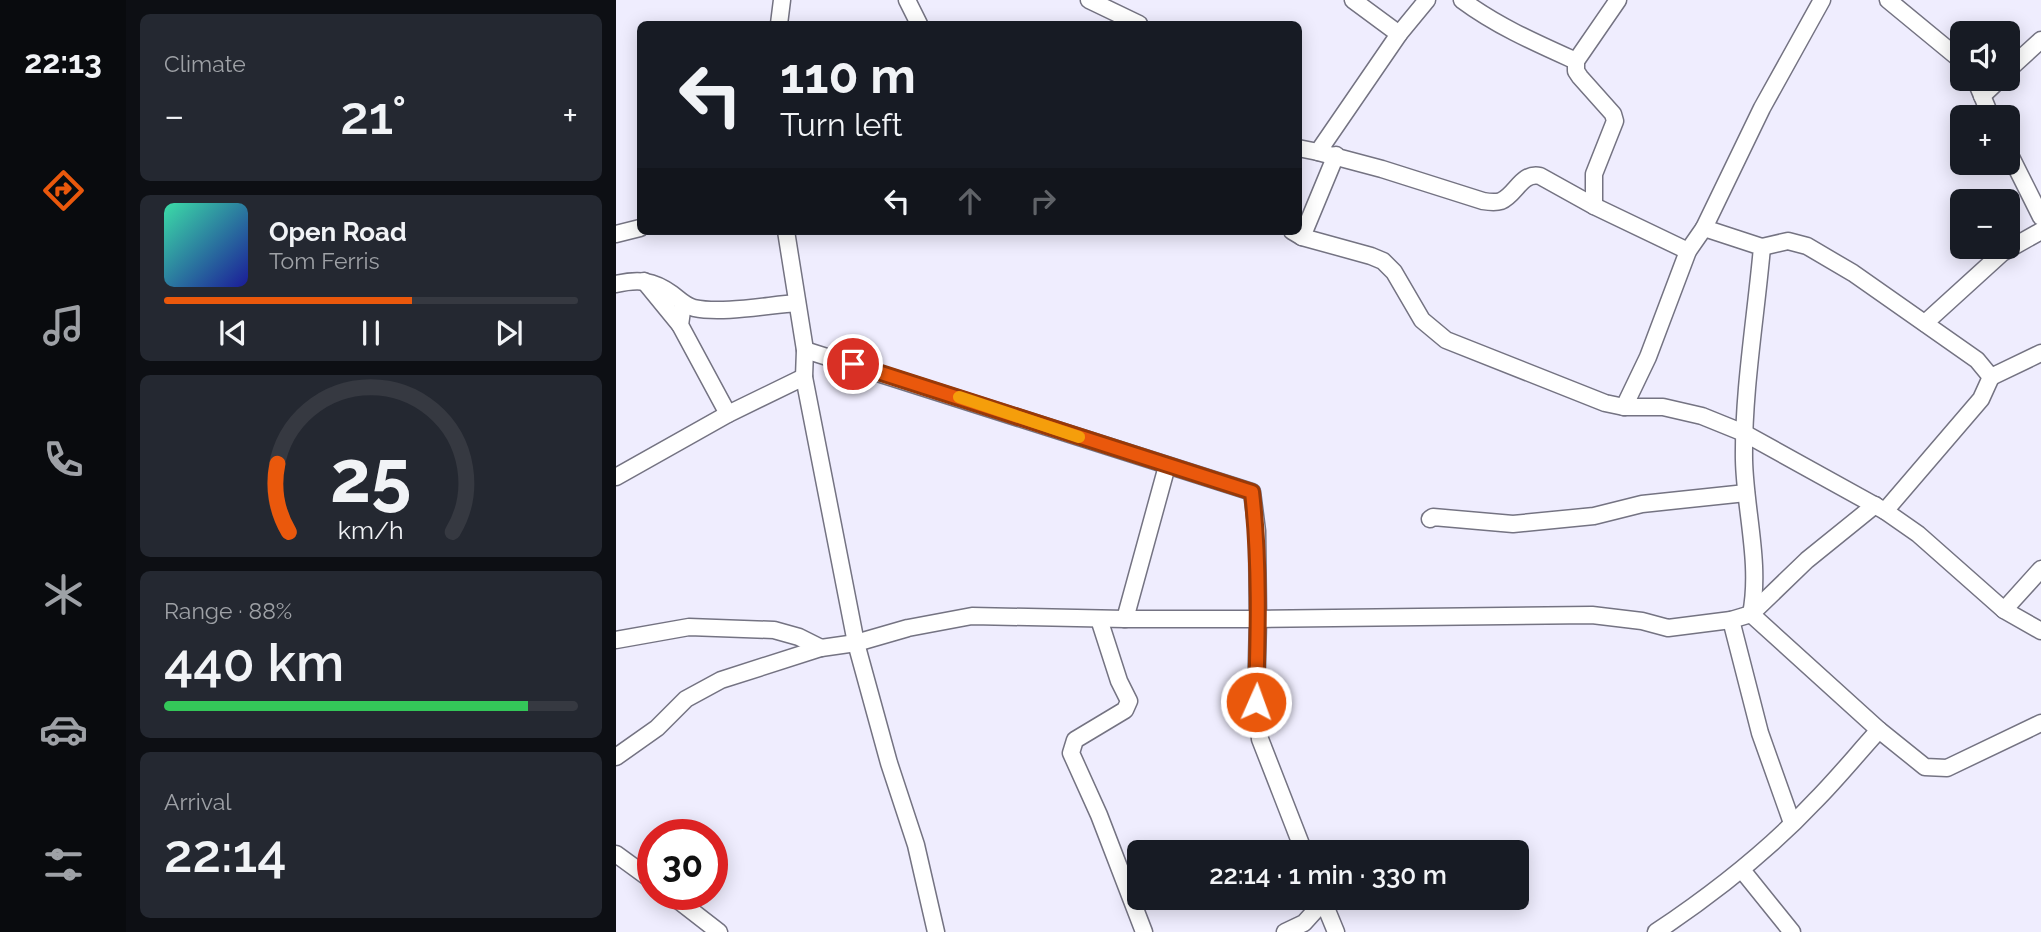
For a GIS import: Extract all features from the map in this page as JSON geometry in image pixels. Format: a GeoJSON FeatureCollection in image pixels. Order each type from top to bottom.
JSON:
{"type":"FeatureCollection","features":[{"type":"Feature","properties":{"kind":"street"},"geometry":{"type":"LineString","coordinates":[[779,21],[782,0]]}},
{"type":"Feature","properties":{"kind":"street"},"geometry":{"type":"LineString","coordinates":[[907,0],[918,21]]}},
{"type":"Feature","properties":{"kind":"street"},"geometry":{"type":"LineString","coordinates":[[1089,0],[1133,21]]}},
{"type":"Feature","properties":{"kind":"street"},"geometry":{"type":"LineString","coordinates":[[1353,0],[1399,34]]}},
{"type":"Feature","properties":{"kind":"street"},"geometry":{"type":"LineString","coordinates":[[1318,152],[1399,34],[1427,0]]}},
{"type":"Feature","properties":{"kind":"street"},"geometry":{"type":"LineString","coordinates":[[1462,0],[1513,33],[1576,61]]}},
{"type":"Feature","properties":{"kind":"street"},"geometry":{"type":"LineString","coordinates":[[1594,206],[1594,174],[1615,121],[1613,114],[1576,71],[1576,61],[1618,0]]}},
{"type":"Feature","properties":{"kind":"street"},"geometry":{"type":"LineString","coordinates":[[1624,407],[1652,347],[1688,251],[1704,228],[1762,108],[1822,0]]}},
{"type":"Feature","properties":{"kind":"street"},"geometry":{"type":"LineString","coordinates":[[1888,0],[1950,51]]}},
{"type":"Feature","properties":{"kind":"street"},"geometry":{"type":"LineString","coordinates":[[2020,59],[2041,40]]}},
{"type":"Feature","properties":{"kind":"street"},"geometry":{"type":"LineString","coordinates":[[1980,91],[1986,105]]}},
{"type":"Feature","properties":{"kind":"street"},"geometry":{"type":"LineString","coordinates":[[1982,96],[1987,91]]}},
{"type":"Feature","properties":{"kind":"street"},"geometry":{"type":"LineString","coordinates":[[1302,149],[1336,155],[1483,201],[1504,200],[1526,178],[1533,175],[1688,251]]}},
{"type":"Feature","properties":{"kind":"street"},"geometry":{"type":"LineString","coordinates":[[1302,224],[1336,155]]}},
{"type":"Feature","properties":{"kind":"street"},"geometry":{"type":"LineString","coordinates":[[1570,193],[1594,174]]}},
{"type":"Feature","properties":{"kind":"street"},"geometry":{"type":"LineString","coordinates":[[2020,175],[2041,217]]}},
{"type":"Feature","properties":{"kind":"street"},"geometry":{"type":"LineString","coordinates":[[1704,228],[1762,247],[1788,241],[1807,246],[1853,273],[1925,323],[1977,360],[1992,377]]}},
{"type":"Feature","properties":{"kind":"street"},"geometry":{"type":"LineString","coordinates":[[616,233],[637,229]]}},
{"type":"Feature","properties":{"kind":"street"},"geometry":{"type":"LineString","coordinates":[[1925,323],[2002,253],[2041,232]]}},
{"type":"Feature","properties":{"kind":"street"},"geometry":{"type":"LineString","coordinates":[[787,235],[805,350],[804,377],[856,643],[889,763],[916,845],[936,932]]}},
{"type":"Feature","properties":{"kind":"street"},"geometry":{"type":"LineString","coordinates":[[1300,235],[1383,261],[1394,272],[1422,320],[1446,340],[1605,403],[1624,407],[1663,407],[1702,416],[1744,433],[1880,508],[1918,534],[2004,610],[2041,631]]}},
{"type":"Feature","properties":{"kind":"street"},"geometry":{"type":"LineString","coordinates":[[1751,614],[1755,595],[1744,433],[1762,247]]}},
{"type":"Feature","properties":{"kind":"street"},"geometry":{"type":"LineString","coordinates":[[616,284],[643,280],[658,285],[683,304],[694,308],[797,303]]}},
{"type":"Feature","properties":{"kind":"street"},"geometry":{"type":"LineString","coordinates":[[643,280],[680,325],[728,414]]}},
{"type":"Feature","properties":{"kind":"street"},"geometry":{"type":"LineString","coordinates":[[680,325],[683,304]]}},
{"type":"Feature","properties":{"kind":"street"},"geometry":{"type":"LineString","coordinates":[[805,350],[1252,492],[1256,531],[1258,619],[1256,702],[1260,740],[1299,840]]}},
{"type":"Feature","properties":{"kind":"street"},"geometry":{"type":"LineString","coordinates":[[616,757],[657,728],[685,699],[721,680],[821,648],[856,643],[908,628],[972,616],[1258,619],[1592,615],[1642,621],[1668,628],[1731,620],[1751,614],[1807,560],[1880,508],[1981,399],[1992,377],[2041,353]]}},
{"type":"Feature","properties":{"kind":"street"},"geometry":{"type":"LineString","coordinates":[[616,477],[728,414],[804,377]]}},
{"type":"Feature","properties":{"kind":"street"},"geometry":{"type":"LineString","coordinates":[[1125,619],[1167,466]]}},
{"type":"Feature","properties":{"kind":"street"},"geometry":{"type":"LineString","coordinates":[[1430,520],[1433,517],[1525,523],[1594,516],[1642,504],[1746,493]]}},
{"type":"Feature","properties":{"kind":"street"},"geometry":{"type":"LineString","coordinates":[[2004,610],[2041,569]]}},
{"type":"Feature","properties":{"kind":"street"},"geometry":{"type":"LineString","coordinates":[[1751,614],[1879,730],[1925,767],[1947,768],[2041,723]]}},
{"type":"Feature","properties":{"kind":"street"},"geometry":{"type":"LineString","coordinates":[[1099,618],[1119,681],[1129,701],[1125,710],[1075,740],[1071,753],[1099,815],[1144,932]]}},
{"type":"Feature","properties":{"kind":"street"},"geometry":{"type":"LineString","coordinates":[[1731,620],[1760,733],[1792,823]]}},
{"type":"Feature","properties":{"kind":"street"},"geometry":{"type":"LineString","coordinates":[[616,640],[689,627],[774,630],[799,637],[821,648]]}},
{"type":"Feature","properties":{"kind":"street"},"geometry":{"type":"LineString","coordinates":[[1656,932],[1742,870],[1814,803],[1879,730]]}},
{"type":"Feature","properties":{"kind":"street"},"geometry":{"type":"LineString","coordinates":[[616,854],[637,869]]}},
{"type":"Feature","properties":{"kind":"street"},"geometry":{"type":"LineString","coordinates":[[1742,870],[1792,932]]}},
{"type":"Feature","properties":{"kind":"street"},"geometry":{"type":"LineString","coordinates":[[691,910],[719,932]]}},
{"type":"Feature","properties":{"kind":"street"},"geometry":{"type":"LineString","coordinates":[[1285,932],[1304,923],[1315,910]]}},
{"type":"Feature","properties":{"kind":"street"},"geometry":{"type":"LineString","coordinates":[[1304,923],[1334,927],[1327,910]]}},
{"type":"Feature","properties":{"kind":"slow traffic"},"geometry":{"type":"LineString","coordinates":[[959,397],[1079,437]]}},
{"type":"Feature","properties":{"kind":"route"},"geometry":{"type":"LineString","coordinates":[[853,364],[1252,492],[1256,531],[1258,619],[1256,702]]}}]}
